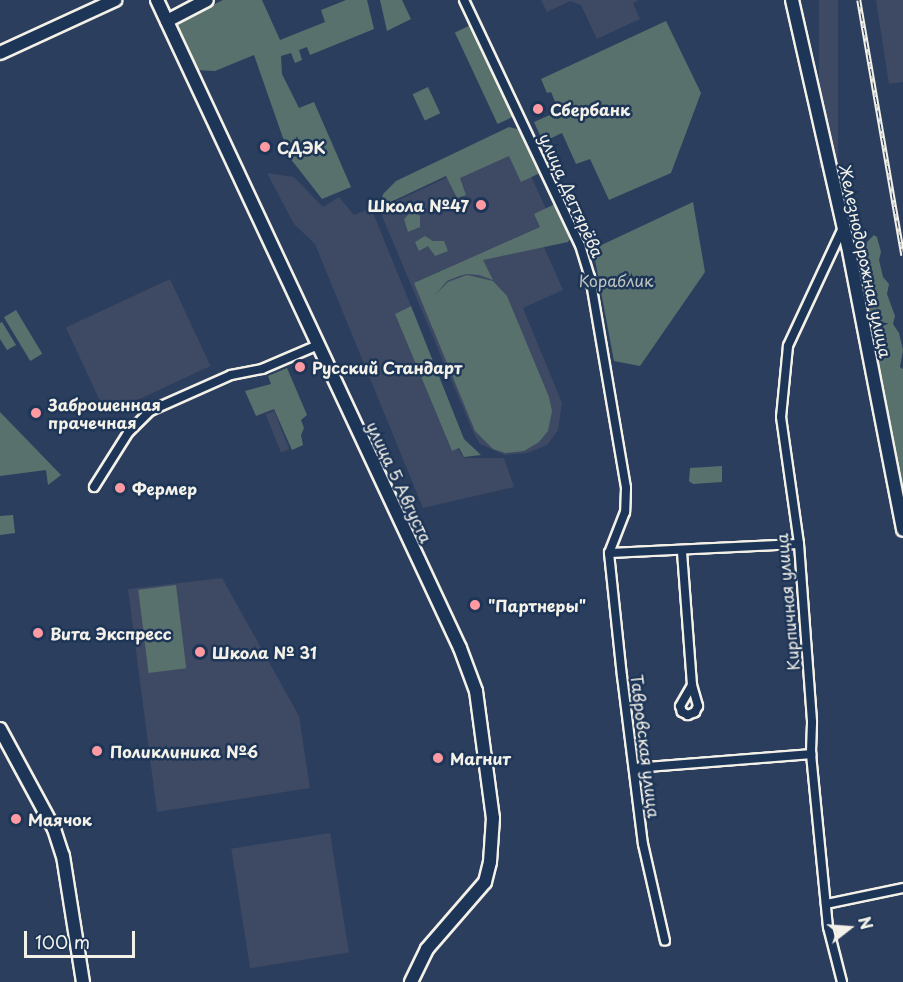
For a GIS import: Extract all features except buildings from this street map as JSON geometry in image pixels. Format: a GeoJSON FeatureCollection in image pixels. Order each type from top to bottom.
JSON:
{"type":"FeatureCollection","features":[{"type":"Feature","properties":{"kind":"street"},"geometry":{"type":"LineString","coordinates":[[0,52],[20,36],[97,0]]}},
{"type":"Feature","properties":{"kind":"street"},"geometry":{"type":"LineString","coordinates":[[0,52],[116,0]]}},
{"type":"Feature","properties":{"kind":"street","name":"улица 5 Августа"},"geometry":{"type":"LineString","coordinates":[[157,0],[460,648],[476,692],[493,818],[490,862],[485,882],[427,949],[411,982]]}},
{"type":"Feature","properties":{"kind":"street"},"geometry":{"type":"LineString","coordinates":[[165,17],[207,0]]}},
{"type":"Feature","properties":{"kind":"street","name":"улица Дегтярёва"},"geometry":{"type":"LineString","coordinates":[[464,0],[587,261],[626,488],[625,512],[609,553]]}},
{"type":"Feature","properties":{"kind":"street","name":"Железнодорожная улица"},"geometry":{"type":"LineString","coordinates":[[792,0],[867,340],[903,530]]}},
{"type":"Feature","properties":{"kind":"street","name":"Кирпичная улица"},"geometry":{"type":"LineString","coordinates":[[842,230],[788,346],[782,417],[799,544],[812,723],[811,754],[828,927],[842,982]]}},
{"type":"Feature","properties":{"kind":"street"},"geometry":{"type":"LineString","coordinates":[[94,487],[128,433],[150,411],[231,375],[262,369],[318,345]]}},
{"type":"Feature","properties":{"kind":"street"},"geometry":{"type":"LineString","coordinates":[[609,553],[682,552],[799,544]]}},
{"type":"Feature","properties":{"kind":"street"},"geometry":{"type":"LineString","coordinates":[[682,552],[692,686]]}},
{"type":"Feature","properties":{"kind":"street","name":"Тавровская улица"},"geometry":{"type":"LineString","coordinates":[[609,553],[643,844],[665,941]]}},
{"type":"Feature","properties":{"kind":"street"},"geometry":{"type":"LineString","coordinates":[[0,729],[54,829],[63,856],[83,982]]}},
{"type":"Feature","properties":{"kind":"street"},"geometry":{"type":"LineString","coordinates":[[635,768],[811,754]]}},
{"type":"Feature","properties":{"kind":"street"},"geometry":{"type":"LineString","coordinates":[[826,904],[903,888]]}},
{"type":"Feature","properties":{"kind":"shaded area"},"geometry":{"type":"Polygon","coordinates":[[[541,0],[639,0],[633,3],[640,19],[597,39],[581,5],[570,1],[547,12],[541,0]]]}},
{"type":"Feature","properties":{"kind":"shaded area"},"geometry":{"type":"Polygon","coordinates":[[[819,0],[838,0],[838,168],[819,168],[819,0]]]}},
{"type":"Feature","properties":{"kind":"shaded area"},"geometry":{"type":"Polygon","coordinates":[[[876,0],[903,0],[903,82],[889,84],[876,0]]]}},
{"type":"Feature","properties":{"kind":"shaded area"},"geometry":{"type":"Polygon","coordinates":[[[517,145],[560,240],[544,247],[563,290],[523,308],[562,403],[558,430],[547,445],[527,453],[505,455],[480,444],[474,434],[379,209],[517,145]]]}},
{"type":"Feature","properties":{"kind":"shaded area"},"geometry":{"type":"Polygon","coordinates":[[[267,173],[294,177],[323,207],[339,197],[354,215],[371,208],[411,306],[395,314],[452,451],[458,449],[464,458],[504,458],[514,487],[423,508],[315,244],[294,224],[267,173]]]}},
{"type":"Feature","properties":{"kind":"shaded area"},"geometry":{"type":"Polygon","coordinates":[[[170,279],[211,366],[106,415],[66,328],[170,279]]]}},
{"type":"Feature","properties":{"kind":"shaded area"},"geometry":{"type":"Polygon","coordinates":[[[274,411],[289,449],[281,452],[266,414],[274,411]]]}},
{"type":"Feature","properties":{"kind":"shaded area","name":"Школа № 31"},"geometry":{"type":"Polygon","coordinates":[[[222,578],[299,716],[310,788],[157,812],[128,589],[222,578]]]}},
{"type":"Feature","properties":{"kind":"shaded area"},"geometry":{"type":"Polygon","coordinates":[[[330,833],[349,953],[250,968],[231,849],[330,833]]]}},
{"type":"Feature","properties":{"kind":"green space"},"geometry":{"type":"Polygon","coordinates":[[[223,0],[262,0],[280,40],[325,22],[321,10],[346,0],[367,0],[374,29],[310,55],[307,47],[299,50],[302,60],[295,63],[291,53],[281,56],[282,74],[299,108],[314,102],[351,187],[322,199],[290,158],[254,55],[215,71],[196,70],[175,24],[223,0]]]}},
{"type":"Feature","properties":{"kind":"green space"},"geometry":{"type":"Polygon","coordinates":[[[380,0],[402,0],[411,19],[387,31],[380,0]]]}},
{"type":"Feature","properties":{"kind":"green space"},"geometry":{"type":"Polygon","coordinates":[[[666,21],[701,93],[671,173],[609,200],[590,159],[576,164],[562,133],[543,142],[534,122],[559,111],[551,92],[547,93],[541,79],[666,21]]]}},
{"type":"Feature","properties":{"kind":"green space"},"geometry":{"type":"Polygon","coordinates":[[[473,24],[516,116],[498,124],[455,32],[473,24]]]}},
{"type":"Feature","properties":{"kind":"green space"},"geometry":{"type":"Polygon","coordinates":[[[428,87],[440,113],[425,120],[413,94],[428,87]]]}},
{"type":"Feature","properties":{"kind":"green space"},"geometry":{"type":"Polygon","coordinates":[[[509,127],[521,130],[540,173],[521,182],[509,156],[460,178],[466,195],[457,198],[446,176],[380,207],[383,194],[396,181],[509,127]]]}},
{"type":"Feature","properties":{"kind":"green space","name":"Кораблик"},"geometry":{"type":"Polygon","coordinates":[[[693,202],[705,272],[640,366],[614,361],[593,249],[693,202]]]}},
{"type":"Feature","properties":{"kind":"green space"},"geometry":{"type":"Polygon","coordinates":[[[415,204],[420,217],[420,227],[408,232],[404,219],[409,214],[408,208],[415,204]]]}},
{"type":"Feature","properties":{"kind":"green space"},"geometry":{"type":"Polygon","coordinates":[[[555,204],[571,237],[568,242],[483,260],[493,280],[479,275],[467,274],[459,276],[447,281],[435,295],[448,282],[467,275],[493,281],[507,296],[549,397],[552,411],[548,431],[539,442],[524,451],[505,453],[493,449],[475,431],[414,283],[540,227],[534,214],[555,204]]]}},
{"type":"Feature","properties":{"kind":"green space"},"geometry":{"type":"Polygon","coordinates":[[[874,235],[877,237],[881,252],[879,260],[883,277],[889,284],[887,294],[895,316],[893,324],[899,333],[903,350],[900,367],[903,369],[903,507],[858,253],[859,244],[867,242],[874,235]]]}},
{"type":"Feature","properties":{"kind":"green space"},"geometry":{"type":"Polygon","coordinates":[[[425,236],[433,241],[444,241],[448,251],[435,256],[428,246],[419,251],[415,242],[425,236]]]}},
{"type":"Feature","properties":{"kind":"green space"},"geometry":{"type":"Polygon","coordinates":[[[411,306],[464,439],[481,455],[464,457],[459,448],[452,451],[395,314],[411,306]]]}},
{"type":"Feature","properties":{"kind":"green space"},"geometry":{"type":"Polygon","coordinates":[[[16,310],[42,354],[30,361],[4,317],[16,310]]]}},
{"type":"Feature","properties":{"kind":"green space"},"geometry":{"type":"Polygon","coordinates":[[[2,322],[16,345],[7,350],[0,339],[0,323],[2,322]]]}},
{"type":"Feature","properties":{"kind":"green space"},"geometry":{"type":"Polygon","coordinates":[[[287,368],[307,415],[301,420],[304,428],[301,435],[303,445],[292,450],[274,409],[256,416],[245,391],[271,384],[268,376],[287,368]]]}},
{"type":"Feature","properties":{"kind":"green space"},"geometry":{"type":"Polygon","coordinates":[[[0,412],[61,475],[48,485],[46,470],[0,476],[0,412]]]}},
{"type":"Feature","properties":{"kind":"green space"},"geometry":{"type":"Polygon","coordinates":[[[722,466],[722,482],[693,484],[689,481],[690,468],[722,466]]]}},
{"type":"Feature","properties":{"kind":"green space"},"geometry":{"type":"Polygon","coordinates":[[[13,515],[15,533],[0,535],[0,516],[13,515]]]}},
{"type":"Feature","properties":{"kind":"green space"},"geometry":{"type":"Polygon","coordinates":[[[176,585],[186,668],[149,673],[138,590],[176,585]]]}},
{"type":"Feature","properties":{"kind":"railway"},"geometry":{"type":"LineString","coordinates":[[859,0],[903,255]]}},
{"type":"Feature","properties":{"kind":"place","name":"Сбербанк"},"geometry":{"type":"Point","coordinates":[538,109]}},
{"type":"Feature","properties":{"kind":"place","name":"СДЭК"},"geometry":{"type":"Point","coordinates":[265,147]}},
{"type":"Feature","properties":{"kind":"place","name":"Школа №47"},"geometry":{"type":"Point","coordinates":[481,205]}},
{"type":"Feature","properties":{"kind":"place","name":"Русский Стандарт"},"geometry":{"type":"Point","coordinates":[300,367]}},
{"type":"Feature","properties":{"kind":"place","name":"Заброшенная прачечная"},"geometry":{"type":"Point","coordinates":[36,413]}},
{"type":"Feature","properties":{"kind":"place","name":"Фермер"},"geometry":{"type":"Point","coordinates":[120,488]}},
{"type":"Feature","properties":{"kind":"place","name":"\"Партнеры\""},"geometry":{"type":"Point","coordinates":[475,605]}},
{"type":"Feature","properties":{"kind":"place","name":"Вита Экспресс"},"geometry":{"type":"Point","coordinates":[38,633]}},
{"type":"Feature","properties":{"kind":"place","name":"Школа № 31"},"geometry":{"type":"Point","coordinates":[200,652]}},
{"type":"Feature","properties":{"kind":"place","name":"Поликлиника №6"},"geometry":{"type":"Point","coordinates":[97,751]}},
{"type":"Feature","properties":{"kind":"place","name":"Магнит"},"geometry":{"type":"Point","coordinates":[438,758]}},
{"type":"Feature","properties":{"kind":"place","name":"Маячок"},"geometry":{"type":"Point","coordinates":[16,819]}}]}
